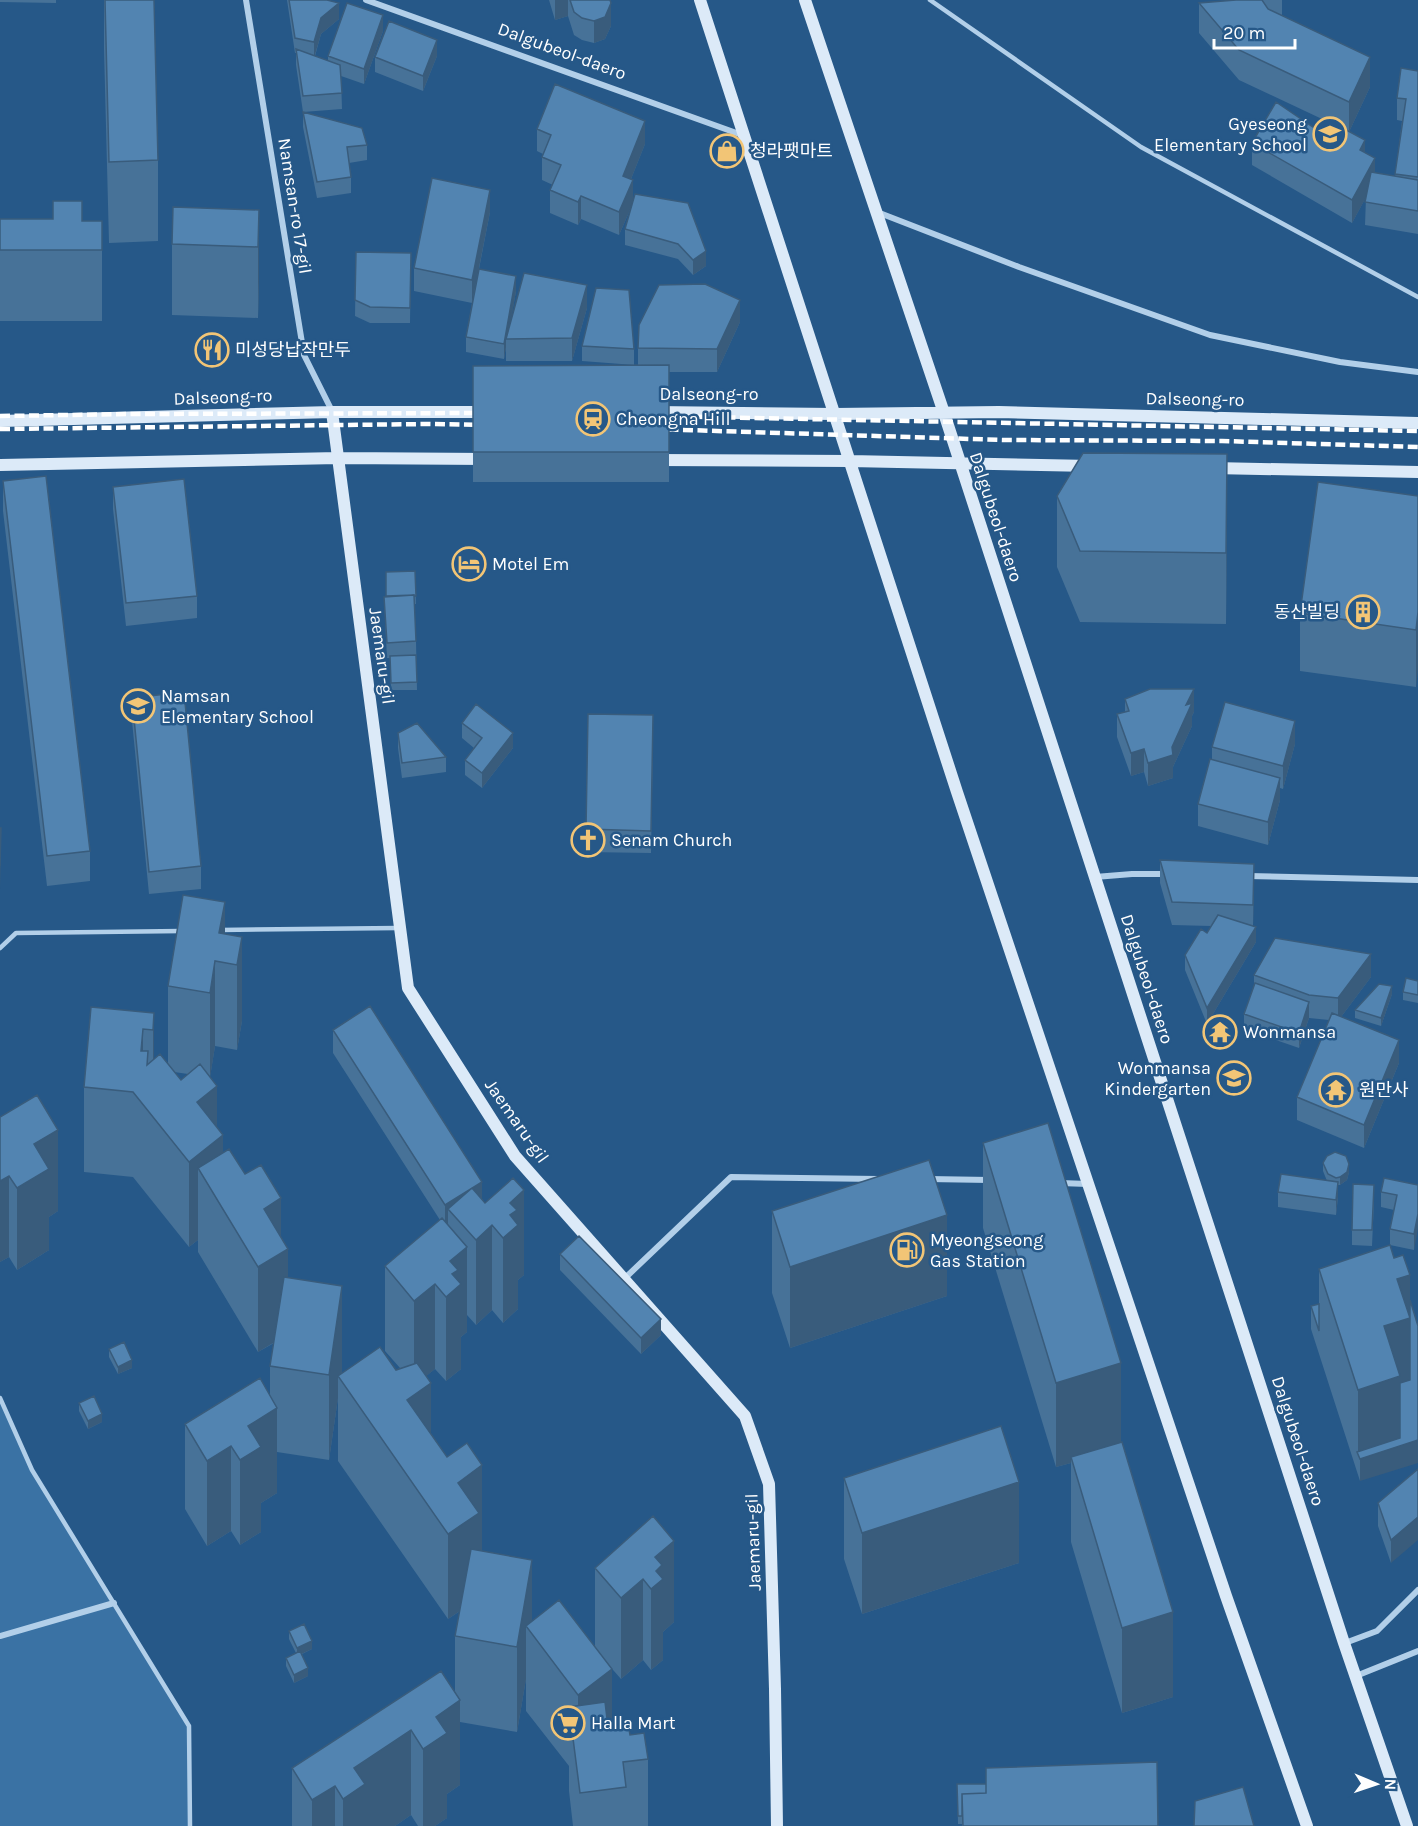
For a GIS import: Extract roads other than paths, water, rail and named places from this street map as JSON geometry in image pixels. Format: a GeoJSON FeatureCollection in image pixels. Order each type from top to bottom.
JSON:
{"type":"FeatureCollection","features":[{"type":"Feature","properties":{"kind":"main road"},"geometry":{"type":"LineString","coordinates":[[700,0],[957,792],[1226,1596],[1307,1826]]}},
{"type":"Feature","properties":{"kind":"main road","name":"Dalgubeol-daero"},"geometry":{"type":"LineString","coordinates":[[805,0],[944,413],[1344,1643],[1407,1826]]}},
{"type":"Feature","properties":{"kind":"main road","name":"Dalseong-ro"},"geometry":{"type":"LineString","coordinates":[[0,421],[332,412],[497,412]]}},
{"type":"Feature","properties":{"kind":"main road","name":"Jaemaru-gil"},"geometry":{"type":"LineString","coordinates":[[332,412],[408,988],[515,1156],[745,1416],[769,1484],[777,1826]]}},
{"type":"Feature","properties":{"kind":"main road","name":"Dalseong-ro"},"geometry":{"type":"LineString","coordinates":[[638,412],[835,414],[999,412],[1418,423]]}},
{"type":"Feature","properties":{"kind":"main road"},"geometry":{"type":"LineString","coordinates":[[0,465],[338,458],[505,459]]}},
{"type":"Feature","properties":{"kind":"main road"},"geometry":{"type":"LineString","coordinates":[[648,460],[1100,466]]}},
{"type":"Feature","properties":{"kind":"main road"},"geometry":{"type":"LineString","coordinates":[[1206,468],[1418,472]]}},
{"type":"Feature","properties":{"kind":"street","name":"Namsan-ro 17-gil"},"geometry":{"type":"LineString","coordinates":[[246,0],[304,355],[332,412]]}},
{"type":"Feature","properties":{"kind":"street","name":"Dalgubeol-daero"},"geometry":{"type":"LineString","coordinates":[[366,0],[746,136]]}},
{"type":"Feature","properties":{"kind":"street"},"geometry":{"type":"LineString","coordinates":[[876,212],[1019,267],[1210,335],[1340,362],[1418,372]]}},
{"type":"Feature","properties":{"kind":"street"},"geometry":{"type":"LineString","coordinates":[[1095,877],[1132,873],[1168,874]]}},
{"type":"Feature","properties":{"kind":"street"},"geometry":{"type":"LineString","coordinates":[[1239,876],[1418,880]]}},
{"type":"Feature","properties":{"kind":"street"},"geometry":{"type":"LineString","coordinates":[[624,1279],[731,1177],[891,1179]]}},
{"type":"Feature","properties":{"kind":"street"},"geometry":{"type":"LineString","coordinates":[[915,1179],[999,1180]]}},
{"type":"Feature","properties":{"kind":"street"},"geometry":{"type":"LineString","coordinates":[[1056,1182],[1089,1184]]}},
{"type":"Feature","properties":{"kind":"street"},"geometry":{"type":"LineString","coordinates":[[1344,1643],[1377,1631],[1418,1590]]}},
{"type":"Feature","properties":{"kind":"street"},"geometry":{"type":"LineString","coordinates":[[0,1636],[114,1603]]}},
{"type":"Feature","properties":{"kind":"street"},"geometry":{"type":"LineString","coordinates":[[1356,1676],[1418,1651]]}},
{"type":"Feature","properties":{"kind":"lane"},"geometry":{"type":"LineString","coordinates":[[930,0],[1142,147],[1418,297]]}},
{"type":"Feature","properties":{"kind":"lane"},"geometry":{"type":"LineString","coordinates":[[215,930],[400,928]]}},
{"type":"Feature","properties":{"kind":"lane"},"geometry":{"type":"LineString","coordinates":[[0,948],[16,933],[192,930]]}},
{"type":"Feature","properties":{"kind":"lane"},"geometry":{"type":"LineString","coordinates":[[0,1398],[32,1470],[189,1726],[190,1826]]}},
{"type":"Feature","properties":{"kind":"railway"},"geometry":{"type":"LineString","coordinates":[[0,416],[488,413]]}},
{"type":"Feature","properties":{"kind":"railway"},"geometry":{"type":"LineString","coordinates":[[653,416],[1418,431]]}},
{"type":"Feature","properties":{"kind":"railway"},"geometry":{"type":"LineString","coordinates":[[0,429],[489,425]]}},
{"type":"Feature","properties":{"kind":"railway"},"geometry":{"type":"LineString","coordinates":[[654,429],[1004,440],[1222,441],[1418,447]]}},
{"type":"Feature","properties":{"kind":"place","name":"Gyeseong Elementary School"},"geometry":{"type":"Point","coordinates":[1330,134]}},
{"type":"Feature","properties":{"kind":"place","name":"청라팻마트"},"geometry":{"type":"Point","coordinates":[727,151]}},
{"type":"Feature","properties":{"kind":"place","name":"미성당납작만두"},"geometry":{"type":"Point","coordinates":[212,350]}},
{"type":"Feature","properties":{"kind":"place","name":"Cheongna Hill"},"geometry":{"type":"Point","coordinates":[593,419]}},
{"type":"Feature","properties":{"kind":"place","name":"Motel Em"},"geometry":{"type":"Point","coordinates":[469,564]}},
{"type":"Feature","properties":{"kind":"place","name":"동산빌딩"},"geometry":{"type":"Point","coordinates":[1363,612]}},
{"type":"Feature","properties":{"kind":"place","name":"Namsan Elementary School"},"geometry":{"type":"Point","coordinates":[138,706]}},
{"type":"Feature","properties":{"kind":"place","name":"Senam Church"},"geometry":{"type":"Point","coordinates":[588,840]}},
{"type":"Feature","properties":{"kind":"place","name":"Wonmansa"},"geometry":{"type":"Point","coordinates":[1220,1032]}},
{"type":"Feature","properties":{"kind":"place","name":"Wonmansa Kindergarten"},"geometry":{"type":"Point","coordinates":[1234,1078]}},
{"type":"Feature","properties":{"kind":"place","name":"원만사"},"geometry":{"type":"Point","coordinates":[1336,1090]}},
{"type":"Feature","properties":{"kind":"place","name":"Myeongseong Gas Station"},"geometry":{"type":"Point","coordinates":[907,1250]}},
{"type":"Feature","properties":{"kind":"place","name":"Halla Mart"},"geometry":{"type":"Point","coordinates":[568,1723]}}]}
